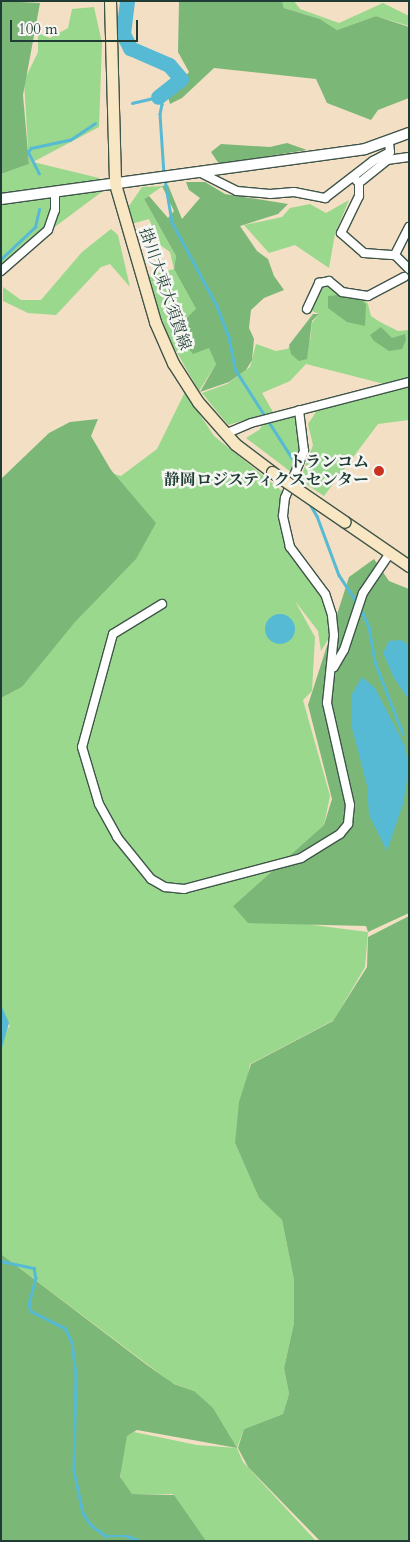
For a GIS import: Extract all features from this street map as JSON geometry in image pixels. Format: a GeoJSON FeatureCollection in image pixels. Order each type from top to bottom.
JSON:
{"type":"FeatureCollection","features":[{"type":"Feature","properties":{"kind":"main road","name":"掛川大東大須賀線"},"geometry":{"type":"LineString","coordinates":[[110,1],[115,184],[144,285],[173,363],[198,402],[225,434],[272,472],[409,566]]}},
{"type":"Feature","properties":{"kind":"street"},"geometry":{"type":"LineString","coordinates":[[1,199],[165,177],[389,143],[409,133]]}},
{"type":"Feature","properties":{"kind":"street"},"geometry":{"type":"LineString","coordinates":[[356,180],[372,161],[390,152],[389,143]]}},
{"type":"Feature","properties":{"kind":"street"},"geometry":{"type":"LineString","coordinates":[[199,172],[236,191],[270,194],[294,192],[319,199],[331,196],[387,160],[409,157]]}},
{"type":"Feature","properties":{"kind":"street"},"geometry":{"type":"LineString","coordinates":[[356,180],[359,196],[341,233],[364,253],[395,255],[409,269]]}},
{"type":"Feature","properties":{"kind":"street"},"geometry":{"type":"LineString","coordinates":[[1,271],[48,230],[55,210],[55,192]]}},
{"type":"Feature","properties":{"kind":"street"},"geometry":{"type":"LineString","coordinates":[[395,255],[409,227]]}},
{"type":"Feature","properties":{"kind":"street"},"geometry":{"type":"LineString","coordinates":[[383,283],[406,277]]}},
{"type":"Feature","properties":{"kind":"street"},"geometry":{"type":"LineString","coordinates":[[308,309],[319,283],[329,281],[342,292],[368,296],[406,277]]}},
{"type":"Feature","properties":{"kind":"street"},"geometry":{"type":"LineString","coordinates":[[225,434],[299,410],[409,382]]}},
{"type":"Feature","properties":{"kind":"street"},"geometry":{"type":"LineString","coordinates":[[162,604],[113,634],[82,747],[99,804],[117,837],[151,879],[164,887],[184,889],[301,858],[340,834],[348,824],[350,805],[347,783],[327,703],[334,635],[326,594],[290,547],[283,516],[286,498],[304,451],[299,410]]}},
{"type":"Feature","properties":{"kind":"street"},"geometry":{"type":"LineString","coordinates":[[330,673],[344,650],[363,593],[390,553]]}},
{"type":"Feature","properties":{"kind":"green space"},"geometry":{"type":"Polygon","coordinates":[[[1,1],[40,3],[23,95],[29,164],[1,174],[1,1]]]}},
{"type":"Feature","properties":{"kind":"green space"},"geometry":{"type":"Polygon","coordinates":[[[179,1],[282,1],[284,8],[320,19],[337,30],[376,16],[409,27],[409,98],[378,110],[371,120],[327,103],[316,79],[214,68],[182,98],[170,104],[168,97],[189,72],[178,52],[179,1]]]}},
{"type":"Feature","properties":{"kind":"green space"},"geometry":{"type":"Polygon","coordinates":[[[282,1],[294,1],[300,9],[339,23],[383,3],[409,16],[409,26],[376,16],[337,30],[320,19],[284,8],[282,1]]]}},
{"type":"Feature","properties":{"kind":"green space"},"geometry":{"type":"Polygon","coordinates":[[[94,7],[102,43],[99,127],[33,162],[99,178],[103,191],[1,267],[1,174],[29,164],[24,81],[38,52],[38,33],[50,38],[68,28],[72,9],[94,7]]]}},
{"type":"Feature","properties":{"kind":"green space"},"geometry":{"type":"Polygon","coordinates":[[[287,143],[307,150],[219,164],[211,152],[221,144],[270,147],[287,143]]]}},
{"type":"Feature","properties":{"kind":"green space"},"geometry":{"type":"Polygon","coordinates":[[[186,182],[205,182],[225,194],[288,204],[278,214],[240,226],[257,251],[268,259],[274,276],[284,290],[264,298],[251,310],[249,328],[254,339],[252,360],[246,370],[229,382],[200,392],[216,364],[209,348],[193,354],[174,330],[196,309],[174,269],[176,256],[144,199],[149,196],[168,218],[174,211],[162,186],[168,185],[182,219],[200,198],[189,190],[186,182]]]}},
{"type":"Feature","properties":{"kind":"green space"},"geometry":{"type":"Polygon","coordinates":[[[163,186],[144,199],[176,256],[174,269],[170,252],[160,245],[149,219],[131,224],[129,206],[142,187],[163,186]]]}},
{"type":"Feature","properties":{"kind":"green space"},"geometry":{"type":"Polygon","coordinates":[[[349,200],[335,234],[329,268],[295,245],[269,253],[244,225],[282,217],[290,208],[310,204],[326,213],[349,200]]]}},
{"type":"Feature","properties":{"kind":"green space"},"geometry":{"type":"Polygon","coordinates":[[[111,229],[118,235],[130,287],[110,264],[101,267],[56,315],[28,313],[3,301],[3,287],[21,300],[41,300],[82,252],[111,229]]]}},
{"type":"Feature","properties":{"kind":"green space"},"geometry":{"type":"Polygon","coordinates":[[[174,269],[196,309],[216,364],[199,391],[168,337],[147,276],[174,269]]]}},
{"type":"Feature","properties":{"kind":"green space"},"geometry":{"type":"Polygon","coordinates":[[[328,282],[361,296],[368,304],[371,316],[380,322],[398,331],[409,330],[409,382],[392,386],[306,364],[290,381],[262,393],[273,412],[228,425],[202,393],[227,384],[250,367],[256,344],[276,351],[287,349],[306,334],[310,341],[312,323],[319,314],[310,310],[313,291],[328,282]]]}},
{"type":"Feature","properties":{"kind":"green space"},"geometry":{"type":"Polygon","coordinates":[[[338,295],[350,298],[354,295],[366,304],[365,326],[347,322],[328,308],[328,296],[338,295]]]}},
{"type":"Feature","properties":{"kind":"green space"},"geometry":{"type":"Polygon","coordinates":[[[313,314],[319,314],[312,321],[307,359],[299,361],[291,354],[289,345],[313,314]]]}},
{"type":"Feature","properties":{"kind":"green space"},"geometry":{"type":"Polygon","coordinates":[[[381,327],[392,338],[405,334],[406,340],[402,349],[389,351],[374,341],[370,335],[381,327]]]}},
{"type":"Feature","properties":{"kind":"green space"},"geometry":{"type":"Polygon","coordinates":[[[409,387],[409,420],[378,424],[324,496],[300,480],[313,445],[308,424],[318,409],[409,387]]]}},
{"type":"Feature","properties":{"kind":"green space"},"geometry":{"type":"Polygon","coordinates":[[[185,392],[214,436],[282,491],[283,516],[290,547],[327,600],[334,630],[321,651],[318,631],[295,601],[315,637],[312,691],[303,700],[330,796],[324,825],[233,906],[313,925],[368,932],[365,967],[334,1020],[250,1064],[235,1143],[259,1198],[282,1220],[294,1280],[294,1323],[284,1368],[289,1394],[283,1414],[244,1429],[237,1448],[194,1391],[172,1383],[1,1254],[1,1037],[10,1026],[1,1009],[1,698],[22,687],[74,622],[110,473],[121,476],[157,449],[185,392]]]}},
{"type":"Feature","properties":{"kind":"green space"},"geometry":{"type":"Polygon","coordinates":[[[297,416],[299,449],[291,472],[246,438],[259,430],[265,422],[297,416]]]}},
{"type":"Feature","properties":{"kind":"green space"},"geometry":{"type":"Polygon","coordinates":[[[98,419],[91,436],[111,470],[156,523],[136,559],[75,622],[22,687],[1,698],[1,479],[49,433],[70,422],[98,419]]]}},
{"type":"Feature","properties":{"kind":"green space"},"geometry":{"type":"Polygon","coordinates":[[[374,559],[389,581],[409,589],[409,913],[368,932],[366,926],[248,923],[233,906],[324,825],[332,799],[308,705],[349,577],[374,559]]]}},
{"type":"Feature","properties":{"kind":"green space"},"geometry":{"type":"Polygon","coordinates":[[[409,916],[409,1541],[320,1541],[248,1467],[238,1448],[244,1429],[283,1414],[289,1394],[284,1368],[294,1323],[294,1280],[282,1220],[259,1198],[235,1143],[239,1102],[251,1064],[333,1021],[367,967],[368,937],[409,916]]]}},
{"type":"Feature","properties":{"kind":"green space"},"geometry":{"type":"Polygon","coordinates":[[[1,1254],[147,1365],[174,1384],[194,1391],[213,1408],[237,1448],[137,1430],[127,1436],[120,1477],[132,1494],[174,1495],[206,1541],[1,1541],[1,1254]]]}},
{"type":"Feature","properties":{"kind":"green space"},"geometry":{"type":"Polygon","coordinates":[[[134,1432],[197,1445],[237,1448],[243,1462],[316,1541],[197,1541],[173,1494],[132,1494],[120,1480],[123,1449],[127,1436],[134,1432]]]}},
{"type":"Feature","properties":{"kind":"water"},"geometry":{"type":"Polygon","coordinates":[[[280,614],[291,618],[295,629],[291,640],[280,644],[269,640],[265,629],[269,618],[280,614]]]}},
{"type":"Feature","properties":{"kind":"water"},"geometry":{"type":"Polygon","coordinates":[[[401,640],[409,645],[409,700],[394,678],[383,653],[389,641],[401,640]]]}},
{"type":"Feature","properties":{"kind":"water"},"geometry":{"type":"Polygon","coordinates":[[[362,677],[375,688],[405,746],[409,769],[403,804],[387,851],[369,815],[367,786],[352,728],[352,694],[362,677]]]}},
{"type":"Feature","properties":{"kind":"water"},"geometry":{"type":"Polygon","coordinates":[[[1,1005],[9,1023],[1,1051],[1,1005]]]}},
{"type":"Feature","properties":{"kind":"waterway"},"geometry":{"type":"LineString","coordinates":[[127,1],[123,34],[130,48],[169,65],[181,79],[158,97]]}},
{"type":"Feature","properties":{"kind":"waterway"},"geometry":{"type":"LineString","coordinates":[[132,103],[158,97],[162,104],[160,114],[164,175]]}},
{"type":"Feature","properties":{"kind":"waterway"},"geometry":{"type":"LineString","coordinates":[[39,174],[28,152],[31,148],[70,140],[95,123]]}},
{"type":"Feature","properties":{"kind":"waterway"},"geometry":{"type":"LineString","coordinates":[[165,180],[172,222],[217,306],[229,337],[235,369],[296,464]]}},
{"type":"Feature","properties":{"kind":"waterway"},"geometry":{"type":"LineString","coordinates":[[1,259],[35,227],[39,209]]}},
{"type":"Feature","properties":{"kind":"waterway"},"geometry":{"type":"LineString","coordinates":[[297,474],[302,488]]}},
{"type":"Feature","properties":{"kind":"waterway"},"geometry":{"type":"LineString","coordinates":[[310,504],[317,516],[339,575],[358,604]]}},
{"type":"Feature","properties":{"kind":"waterway"},"geometry":{"type":"LineString","coordinates":[[361,609],[369,627],[375,662],[403,734]]}},
{"type":"Feature","properties":{"kind":"waterway"},"geometry":{"type":"LineString","coordinates":[[1,1261],[34,1268],[36,1278],[29,1304],[31,1311],[65,1328],[72,1342],[76,1373],[74,1471],[83,1513],[91,1525],[106,1536],[127,1536],[141,1541]]}},
{"type":"Feature","properties":{"kind":"place","name":"トランコム 静岡ロジスティクスセンター"},"geometry":{"type":"Point","coordinates":[379,471]}}]}
